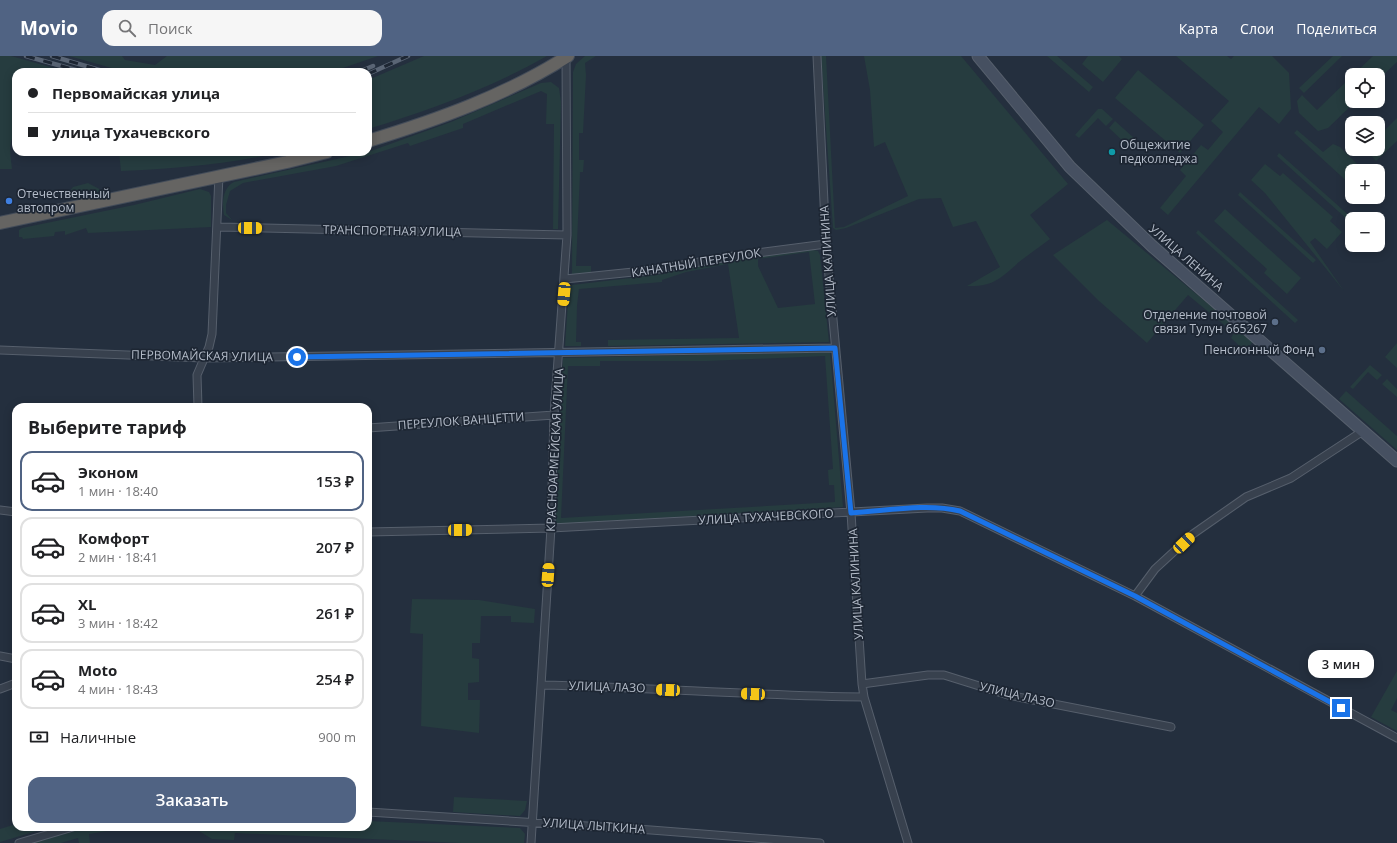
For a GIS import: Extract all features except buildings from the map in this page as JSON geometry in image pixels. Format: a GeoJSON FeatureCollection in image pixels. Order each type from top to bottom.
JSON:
{"type":"FeatureCollection","features":[{"type":"Feature","properties":{"kind":"highway"},"geometry":{"type":"LineString","coordinates":[[372,140],[434,119],[502,91],[535,76],[567,57]]}},
{"type":"Feature","properties":{"kind":"highway"},"geometry":{"type":"LineString","coordinates":[[0,223],[311,156]]}},
{"type":"Feature","properties":{"kind":"main road","name":"УЛИЦА ЛЕНИНА"},"geometry":{"type":"LineString","coordinates":[[978,56],[1056,152],[1109,206],[1152,246],[1397,461]]}},
{"type":"Feature","properties":{"kind":"street","name":"УЛИЦА КАЛИНИНА"},"geometry":{"type":"LineString","coordinates":[[817,56],[826,244],[851,513],[862,684],[864,697],[908,843]]}},
{"type":"Feature","properties":{"kind":"street","name":"КРАСНОАРМЕЙСКАЯ УЛИЦА"},"geometry":{"type":"LineString","coordinates":[[532,843],[551,528],[554,415],[565,280],[567,234],[567,57]]}},
{"type":"Feature","properties":{"kind":"street"},"geometry":{"type":"LineString","coordinates":[[198,403],[197,375],[212,334],[218,227],[219,175]]}},
{"type":"Feature","properties":{"kind":"street","name":"ТРАНСПОРТНАЯ УЛИЦА"},"geometry":{"type":"LineString","coordinates":[[218,227],[567,234]]}},
{"type":"Feature","properties":{"kind":"street","name":"КАНАТНЫЙ ПЕРЕУЛОК"},"geometry":{"type":"LineString","coordinates":[[565,280],[653,270],[734,256],[826,244]]}},
{"type":"Feature","properties":{"kind":"street","name":"ПЕРВОМАЙСКАЯ УЛИЦА"},"geometry":{"type":"LineString","coordinates":[[0,350],[204,358],[835,348]]}},
{"type":"Feature","properties":{"kind":"street","name":"ПЕРЕУЛОК ВАНЦЕТТИ"},"geometry":{"type":"LineString","coordinates":[[372,428],[554,415]]}},
{"type":"Feature","properties":{"kind":"street"},"geometry":{"type":"LineString","coordinates":[[1135,596],[1155,569],[1193,534],[1246,496],[1292,478],[1362,431]]}},
{"type":"Feature","properties":{"kind":"street","name":"УЛИЦА ТУХАЧЕВСКОГО"},"geometry":{"type":"LineString","coordinates":[[372,532],[551,528],[947,508],[960,511],[1135,596],[1397,738]]}},
{"type":"Feature","properties":{"kind":"street"},"geometry":{"type":"LineString","coordinates":[[0,510],[12,512]]}},
{"type":"Feature","properties":{"kind":"street"},"geometry":{"type":"LineString","coordinates":[[0,656],[12,658]]}},
{"type":"Feature","properties":{"kind":"street","name":"УЛИЦА ЛАЗО"},"geometry":{"type":"LineString","coordinates":[[862,684],[928,675],[944,675],[1008,694],[1171,727]]}},
{"type":"Feature","properties":{"kind":"street"},"geometry":{"type":"LineString","coordinates":[[0,689],[12,684]]}},
{"type":"Feature","properties":{"kind":"street","name":"УЛИЦА ЛАЗО"},"geometry":{"type":"LineString","coordinates":[[541,686],[614,687],[797,697],[864,697]]}},
{"type":"Feature","properties":{"kind":"street","name":"УЛИЦА ЛЫТКИНА"},"geometry":{"type":"LineString","coordinates":[[372,812],[534,822],[820,843]]}},
{"type":"Feature","properties":{"kind":"street"},"geometry":{"type":"LineString","coordinates":[[19,843],[60,831]]}},
{"type":"Feature","properties":{"kind":"green space"},"geometry":{"type":"Polygon","coordinates":[[[0,56],[11,56],[54,68],[12,68],[12,138],[10,150],[12,169],[0,169],[0,56]]]}},
{"type":"Feature","properties":{"kind":"green space"},"geometry":{"type":"Polygon","coordinates":[[[69,56],[122,56],[125,60],[155,65],[167,56],[378,56],[343,68],[112,68],[69,56]]]}},
{"type":"Feature","properties":{"kind":"green space"},"geometry":{"type":"Polygon","coordinates":[[[424,56],[547,56],[526,68],[482,88],[414,114],[372,128],[372,78],[424,56]]]}},
{"type":"Feature","properties":{"kind":"green space"},"geometry":{"type":"Polygon","coordinates":[[[585,56],[596,56],[585,63],[586,75],[583,133],[579,133],[579,160],[584,160],[583,172],[580,172],[576,266],[591,266],[591,273],[572,274],[573,72],[576,64],[585,56]]]}},
{"type":"Feature","properties":{"kind":"green space"},"geometry":{"type":"Polygon","coordinates":[[[821,56],[826,56],[835,228],[844,227],[908,196],[885,142],[874,147],[870,90],[864,56],[961,56],[1068,184],[1030,215],[1050,239],[996,280],[984,285],[967,286],[1000,267],[976,221],[953,227],[941,198],[919,199],[846,228],[836,230],[833,228],[821,56]]]}},
{"type":"Feature","properties":{"kind":"green space"},"geometry":{"type":"Polygon","coordinates":[[[1047,56],[1057,56],[1093,87],[1089,92],[1047,56]]]}},
{"type":"Feature","properties":{"kind":"green space"},"geometry":{"type":"Polygon","coordinates":[[[1088,56],[1119,56],[1122,59],[1103,82],[1082,64],[1088,56]]]}},
{"type":"Feature","properties":{"kind":"green space"},"geometry":{"type":"Polygon","coordinates":[[[1176,56],[1227,56],[1231,59],[1234,56],[1272,56],[1289,73],[1291,109],[1279,124],[1259,107],[1168,215],[1160,208],[1186,176],[1180,170],[1201,145],[1208,150],[1223,132],[1211,121],[1229,101],[1176,56]]]}},
{"type":"Feature","properties":{"kind":"green space"},"geometry":{"type":"Polygon","coordinates":[[[1333,56],[1342,56],[1304,93],[1299,88],[1333,56]]]}},
{"type":"Feature","properties":{"kind":"green space"},"geometry":{"type":"Polygon","coordinates":[[[1373,56],[1397,56],[1397,62],[1385,73],[1385,68],[1360,68],[1373,56]]]}},
{"type":"Feature","properties":{"kind":"green space"},"geometry":{"type":"Polygon","coordinates":[[[1138,70],[1204,125],[1180,153],[1115,98],[1138,70]]]}},
{"type":"Feature","properties":{"kind":"green space"},"geometry":{"type":"Polygon","coordinates":[[[551,82],[559,88],[561,102],[558,229],[553,229],[554,124],[546,124],[547,94],[541,91],[463,124],[463,128],[410,146],[408,143],[372,154],[372,151],[451,122],[541,83],[551,82]]]}},
{"type":"Feature","properties":{"kind":"green space"},"geometry":{"type":"Polygon","coordinates":[[[1345,83],[1345,108],[1349,108],[1328,128],[1318,131],[1299,113],[1297,101],[1302,95],[1317,110],[1345,83]]]}},
{"type":"Feature","properties":{"kind":"green space"},"geometry":{"type":"Polygon","coordinates":[[[1098,109],[1102,109],[1113,119],[1106,126],[1098,118],[1079,138],[1075,135],[1098,109]]]}},
{"type":"Feature","properties":{"kind":"green space"},"geometry":{"type":"Polygon","coordinates":[[[1397,118],[1397,141],[1385,152],[1385,130],[1397,118]]]}},
{"type":"Feature","properties":{"kind":"green space"},"geometry":{"type":"Polygon","coordinates":[[[1115,121],[1134,138],[1127,145],[1109,128],[1115,121]]]}},
{"type":"Feature","properties":{"kind":"green space"},"geometry":{"type":"Polygon","coordinates":[[[1297,130],[1323,152],[1333,144],[1340,147],[1345,152],[1345,156],[1349,156],[1357,164],[1345,164],[1345,180],[1294,133],[1297,130]]]}},
{"type":"Feature","properties":{"kind":"green space"},"geometry":{"type":"Polygon","coordinates":[[[1279,153],[1345,212],[1345,217],[1277,156],[1279,153]]]}},
{"type":"Feature","properties":{"kind":"green space"},"geometry":{"type":"Polygon","coordinates":[[[119,156],[262,156],[202,165],[121,171],[119,156]]]}},
{"type":"Feature","properties":{"kind":"green space"},"geometry":{"type":"Polygon","coordinates":[[[350,156],[367,156],[336,166],[243,183],[230,191],[226,205],[226,213],[232,220],[224,215],[223,201],[227,188],[234,182],[350,156]]]}},
{"type":"Feature","properties":{"kind":"green space"},"geometry":{"type":"Polygon","coordinates":[[[1371,156],[1381,156],[1376,161],[1371,156]]]}},
{"type":"Feature","properties":{"kind":"green space"},"geometry":{"type":"Polygon","coordinates":[[[1265,164],[1280,176],[1283,173],[1333,217],[1330,221],[1342,232],[1327,249],[1315,238],[1310,242],[1344,291],[1265,193],[1251,180],[1265,164]]]}},
{"type":"Feature","properties":{"kind":"green space"},"geometry":{"type":"Polygon","coordinates":[[[88,183],[103,191],[64,199],[73,187],[88,183]]]}},
{"type":"Feature","properties":{"kind":"green space"},"geometry":{"type":"Polygon","coordinates":[[[200,189],[209,192],[211,196],[211,227],[88,233],[86,228],[65,235],[65,231],[55,232],[54,236],[23,239],[22,237],[19,237],[19,230],[22,228],[134,205],[200,189]]]}},
{"type":"Feature","properties":{"kind":"green space"},"geometry":{"type":"Polygon","coordinates":[[[1240,192],[1316,260],[1313,263],[1238,195],[1240,192]]]}},
{"type":"Feature","properties":{"kind":"green space"},"geometry":{"type":"Polygon","coordinates":[[[1225,209],[1301,278],[1287,294],[1264,273],[1267,269],[1214,221],[1225,209]]]}},
{"type":"Feature","properties":{"kind":"green space"},"geometry":{"type":"Polygon","coordinates":[[[1107,220],[1253,341],[1246,352],[1231,338],[1234,333],[1188,295],[1147,343],[1099,301],[1053,255],[1107,220]]]}},
{"type":"Feature","properties":{"kind":"green space"},"geometry":{"type":"Polygon","coordinates":[[[1198,230],[1298,320],[1295,323],[1196,233],[1198,230]]]}},
{"type":"Feature","properties":{"kind":"green space"},"geometry":{"type":"Polygon","coordinates":[[[810,249],[818,251],[820,255],[829,342],[608,346],[608,340],[739,338],[728,264],[686,272],[662,280],[662,282],[579,289],[576,342],[581,342],[581,346],[565,346],[569,288],[572,285],[664,274],[678,269],[810,249]],[[809,252],[758,259],[758,266],[778,308],[815,304],[809,252]]]}},
{"type":"Feature","properties":{"kind":"green space"},"geometry":{"type":"Polygon","coordinates":[[[1397,343],[1397,368],[1385,357],[1397,343]]]}},
{"type":"Feature","properties":{"kind":"green space"},"geometry":{"type":"Polygon","coordinates":[[[830,352],[843,507],[555,524],[563,358],[830,352]],[[825,356],[707,361],[600,361],[600,366],[568,366],[561,518],[835,502],[834,485],[829,485],[828,470],[833,469],[825,356]]]}},
{"type":"Feature","properties":{"kind":"green space"},"geometry":{"type":"Polygon","coordinates":[[[1370,365],[1382,375],[1377,380],[1368,372],[1353,389],[1350,387],[1370,365]]]}},
{"type":"Feature","properties":{"kind":"green space"},"geometry":{"type":"Polygon","coordinates":[[[1387,379],[1397,389],[1397,397],[1382,384],[1387,379]]]}},
{"type":"Feature","properties":{"kind":"green space"},"geometry":{"type":"Polygon","coordinates":[[[1346,391],[1397,436],[1397,450],[1339,399],[1346,391]]]}},
{"type":"Feature","properties":{"kind":"green space"},"geometry":{"type":"Polygon","coordinates":[[[412,599],[479,600],[535,609],[534,623],[511,622],[511,616],[481,616],[480,643],[472,643],[472,658],[479,659],[479,682],[468,683],[468,700],[480,700],[479,733],[421,726],[423,634],[410,633],[412,599]]]}},
{"type":"Feature","properties":{"kind":"green space"},"geometry":{"type":"Polygon","coordinates":[[[1397,671],[1397,698],[1391,710],[1397,713],[1397,731],[1371,717],[1397,671]]]}},
{"type":"Feature","properties":{"kind":"green space"},"geometry":{"type":"Polygon","coordinates":[[[454,797],[527,801],[525,810],[520,816],[453,812],[454,797]]]}},
{"type":"Feature","properties":{"kind":"green space"},"geometry":{"type":"Polygon","coordinates":[[[372,821],[520,828],[525,834],[524,843],[461,843],[235,833],[234,840],[212,839],[199,831],[372,831],[372,821]]]}},
{"type":"Feature","properties":{"kind":"green space"},"geometry":{"type":"Polygon","coordinates":[[[12,825],[12,831],[37,831],[0,842],[0,829],[12,825]]]}},
{"type":"Feature","properties":{"kind":"green space"},"geometry":{"type":"Polygon","coordinates":[[[75,831],[107,831],[89,834],[90,843],[79,843],[78,838],[61,843],[32,843],[75,831]]]}},
{"type":"Feature","properties":{"kind":"railway"},"geometry":{"type":"LineString","coordinates":[[26,56],[69,68]]}},
{"type":"Feature","properties":{"kind":"railway"},"geometry":{"type":"LineString","coordinates":[[52,56],[92,68]]}},
{"type":"Feature","properties":{"kind":"railway"},"geometry":{"type":"LineString","coordinates":[[372,72],[408,56]]}},
{"type":"Feature","properties":{"kind":"railway"},"geometry":{"type":"LineString","coordinates":[[368,68],[373,66]]}},
{"type":"Feature","properties":{"kind":"place","name":"Общежитие педколледжа"},"geometry":{"type":"Point","coordinates":[1112,152]}},
{"type":"Feature","properties":{"kind":"place","name":"Отечественный автопром"},"geometry":{"type":"Point","coordinates":[9,201]}},
{"type":"Feature","properties":{"kind":"place","name":"Отделение почтовой связи Тулун 665267"},"geometry":{"type":"Point","coordinates":[1275,322]}},
{"type":"Feature","properties":{"kind":"place","name":"Пенсионный Фонд"},"geometry":{"type":"Point","coordinates":[1322,350]}},
{"type":"Feature","properties":{"kind":"route"},"geometry":{"type":"LineString","coordinates":[[297,357],[835,348],[851,513],[927,508],[942,508],[960,511],[1135,596],[1341,708]]}}]}
